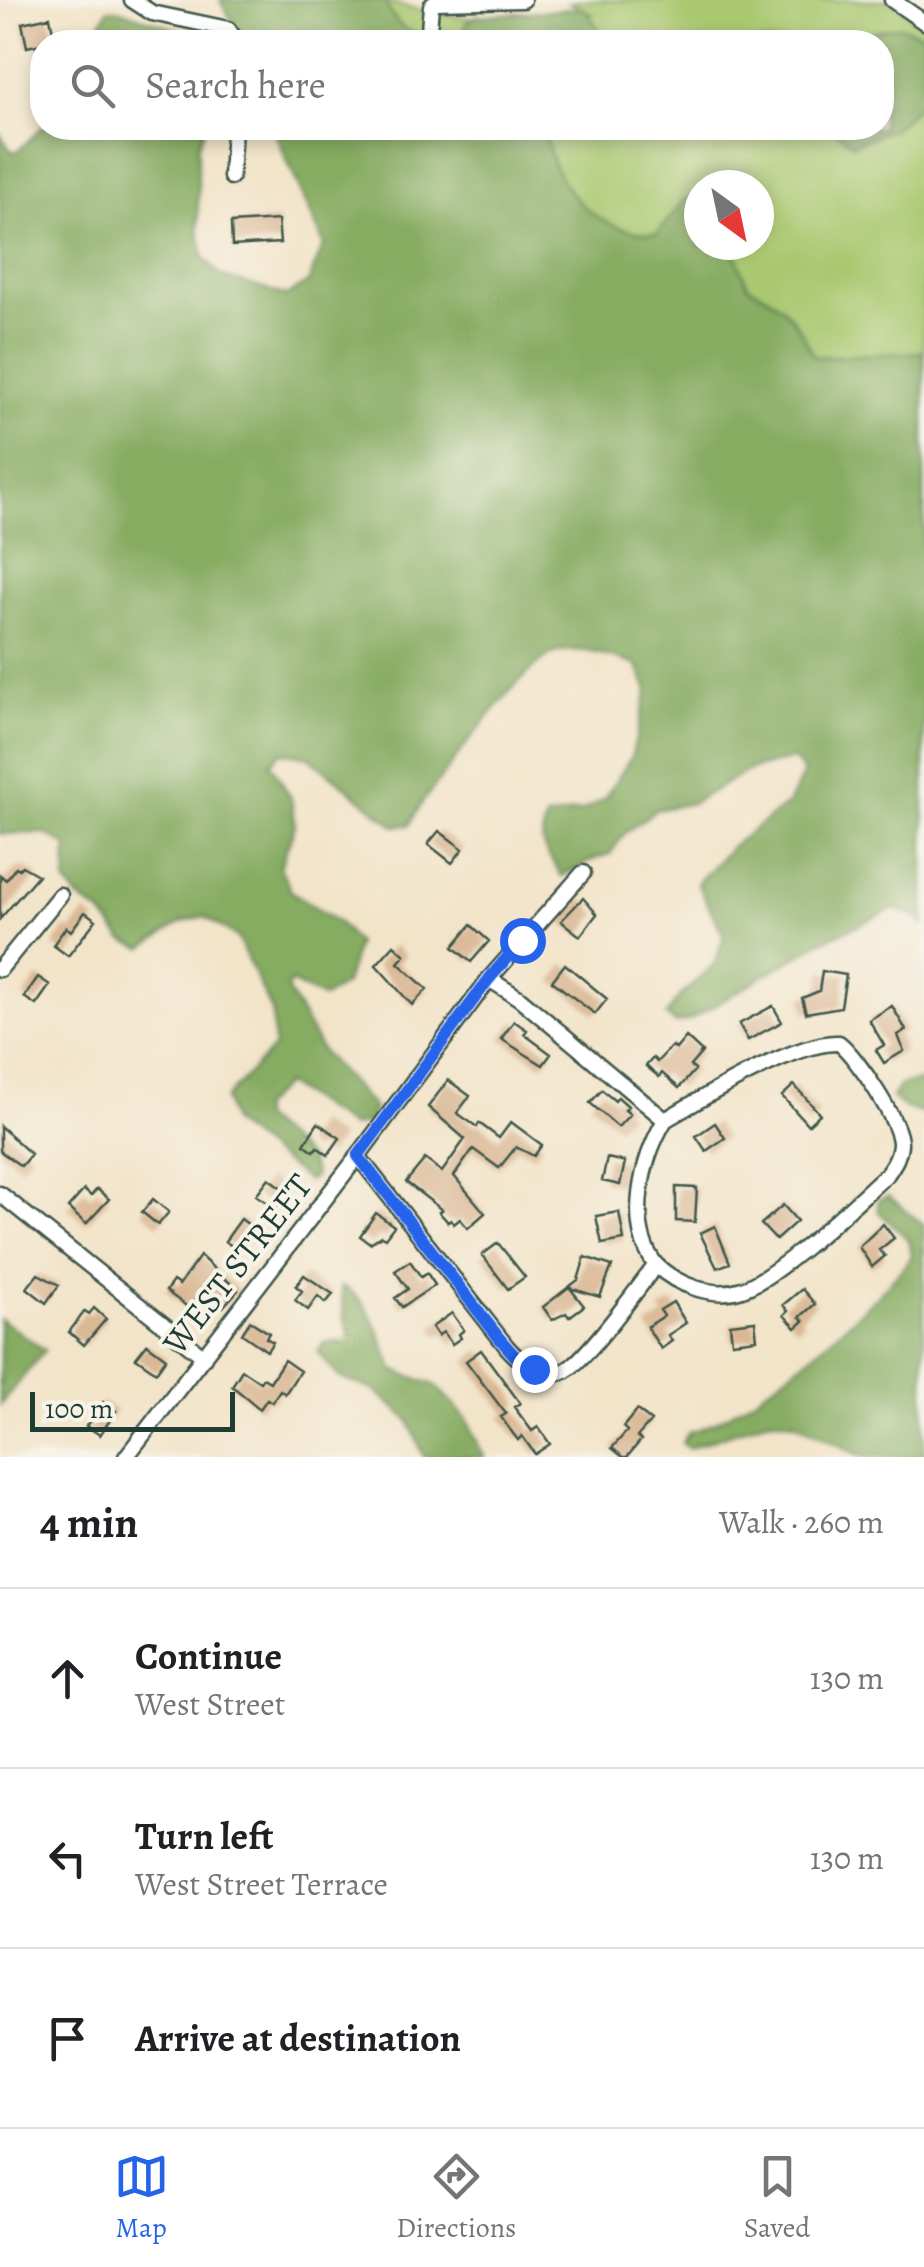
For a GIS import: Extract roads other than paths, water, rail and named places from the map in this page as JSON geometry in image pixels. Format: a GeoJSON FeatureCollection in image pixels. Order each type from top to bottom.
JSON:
{"type":"FeatureCollection","features":[{"type":"Feature","properties":{"kind":"street"},"geometry":{"type":"LineString","coordinates":[[132,0],[152,12],[229,30]]}},
{"type":"Feature","properties":{"kind":"street"},"geometry":{"type":"LineString","coordinates":[[429,30],[430,6],[436,2],[523,0]]}},
{"type":"Feature","properties":{"kind":"street"},"geometry":{"type":"LineString","coordinates":[[892,0],[924,22]]}},
{"type":"Feature","properties":{"kind":"street"},"geometry":{"type":"LineString","coordinates":[[231,177],[233,140]]}},
{"type":"Feature","properties":{"kind":"street","name":"WEST STREET"},"geometry":{"type":"LineString","coordinates":[[126,1457],[489,979],[583,873]]}},
{"type":"Feature","properties":{"kind":"street"},"geometry":{"type":"LineString","coordinates":[[0,969],[60,895]]}},
{"type":"Feature","properties":{"kind":"street"},"geometry":{"type":"LineString","coordinates":[[489,979],[518,998],[665,1120]]}},
{"type":"Feature","properties":{"kind":"street"},"geometry":{"type":"LineString","coordinates":[[839,1043],[854,1058],[892,1118],[901,1142],[897,1159],[886,1174],[773,1272],[750,1286],[727,1292],[695,1288],[675,1279],[656,1264],[644,1243],[642,1188],[648,1153],[665,1120],[788,1056],[814,1045],[839,1043]]}},
{"type":"Feature","properties":{"kind":"street"},"geometry":{"type":"LineString","coordinates":[[358,1156],[500,1339],[534,1369],[558,1373],[572,1367],[656,1264]]}},
{"type":"Feature","properties":{"kind":"street"},"geometry":{"type":"LineString","coordinates":[[0,1194],[204,1356]]}}]}
